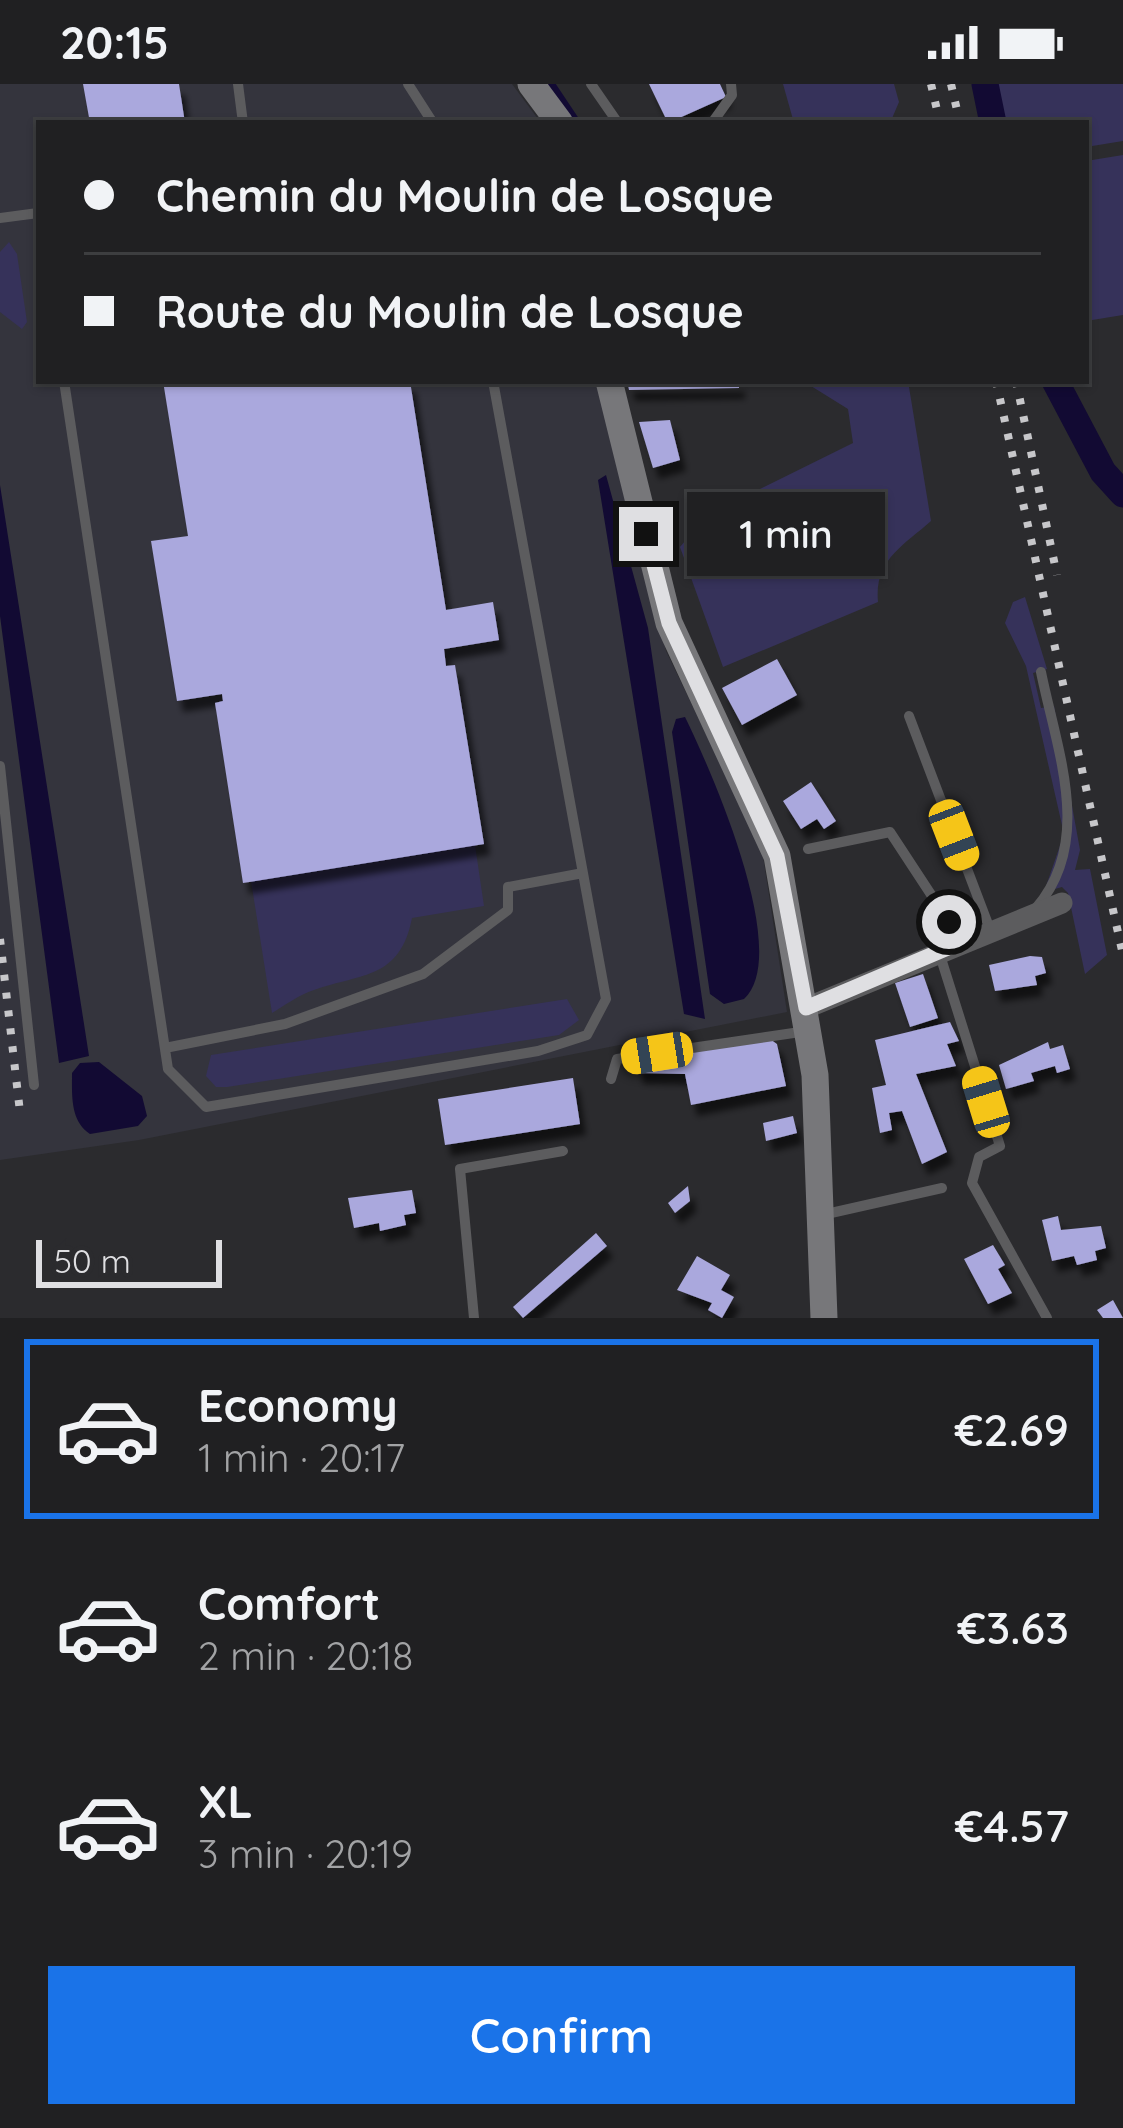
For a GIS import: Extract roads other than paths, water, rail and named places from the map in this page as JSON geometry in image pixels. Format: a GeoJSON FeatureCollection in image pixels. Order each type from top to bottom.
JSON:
{"type":"FeatureCollection","features":[{"type":"Feature","properties":{"kind":"street"},"geometry":{"type":"LineString","coordinates":[[531,84],[558,120]]}},
{"type":"Feature","properties":{"kind":"street"},"geometry":{"type":"LineString","coordinates":[[610,384],[669,623],[777,856],[807,1020],[824,1318]]}},
{"type":"Feature","properties":{"kind":"street"},"geometry":{"type":"LineString","coordinates":[[807,1020],[945,950],[1062,903]]}},
{"type":"Feature","properties":{"kind":"lane"},"geometry":{"type":"LineString","coordinates":[[238,84],[243,120]]}},
{"type":"Feature","properties":{"kind":"lane"},"geometry":{"type":"LineString","coordinates":[[408,84],[431,120]]}},
{"type":"Feature","properties":{"kind":"lane"},"geometry":{"type":"LineString","coordinates":[[591,84],[616,120]]}},
{"type":"Feature","properties":{"kind":"lane"},"geometry":{"type":"LineString","coordinates":[[714,120],[732,94],[731,84]]}},
{"type":"Feature","properties":{"kind":"lane"},"geometry":{"type":"LineString","coordinates":[[0,218],[36,214]]}},
{"type":"Feature","properties":{"kind":"lane"},"geometry":{"type":"LineString","coordinates":[[64,384],[168,1069],[206,1107],[538,1051],[586,1035],[606,999],[495,384]]}},
{"type":"Feature","properties":{"kind":"lane"},"geometry":{"type":"LineString","coordinates":[[1030,916],[1058,883],[1071,823],[1041,672]]}},
{"type":"Feature","properties":{"kind":"lane"},"geometry":{"type":"LineString","coordinates":[[909,716],[991,932]]}},
{"type":"Feature","properties":{"kind":"lane"},"geometry":{"type":"LineString","coordinates":[[0,766],[34,1085]]}},
{"type":"Feature","properties":{"kind":"lane"},"geometry":{"type":"LineString","coordinates":[[808,849],[890,832],[949,922],[945,950],[1000,1146],[979,1156],[972,1183],[1047,1318]]}},
{"type":"Feature","properties":{"kind":"lane"},"geometry":{"type":"LineString","coordinates":[[165,1048],[285,1024],[423,974],[508,910],[508,887],[583,874]]}},
{"type":"Feature","properties":{"kind":"lane"},"geometry":{"type":"LineString","coordinates":[[611,1079],[617,1059],[807,1020]]}},
{"type":"Feature","properties":{"kind":"lane"},"geometry":{"type":"LineString","coordinates":[[474,1318],[460,1169],[563,1151]]}},
{"type":"Feature","properties":{"kind":"lane"},"geometry":{"type":"LineString","coordinates":[[818,1216],[941,1188]]}},
{"type":"Feature","properties":{"kind":"waterway"},"geometry":{"type":"LineString","coordinates":[[551,84],[575,120]]}},
{"type":"Feature","properties":{"kind":"waterway"},"geometry":{"type":"LineString","coordinates":[[985,84],[992,120]]}},
{"type":"Feature","properties":{"kind":"waterway"},"geometry":{"type":"LineString","coordinates":[[1057,384],[1103,472],[1123,494]]}},
{"type":"Feature","properties":{"kind":"railway"},"geometry":{"type":"LineString","coordinates":[[931,84],[939,120]]}},
{"type":"Feature","properties":{"kind":"railway"},"geometry":{"type":"LineString","coordinates":[[951,84],[959,120]]}},
{"type":"Feature","properties":{"kind":"railway"},"geometry":{"type":"LineString","coordinates":[[997,384],[1123,955]]}},
{"type":"Feature","properties":{"kind":"railway"},"geometry":{"type":"LineString","coordinates":[[1017,384],[1057,575]]}},
{"type":"Feature","properties":{"kind":"railway"},"geometry":{"type":"LineString","coordinates":[[0,939],[20,1112]]}}]}
